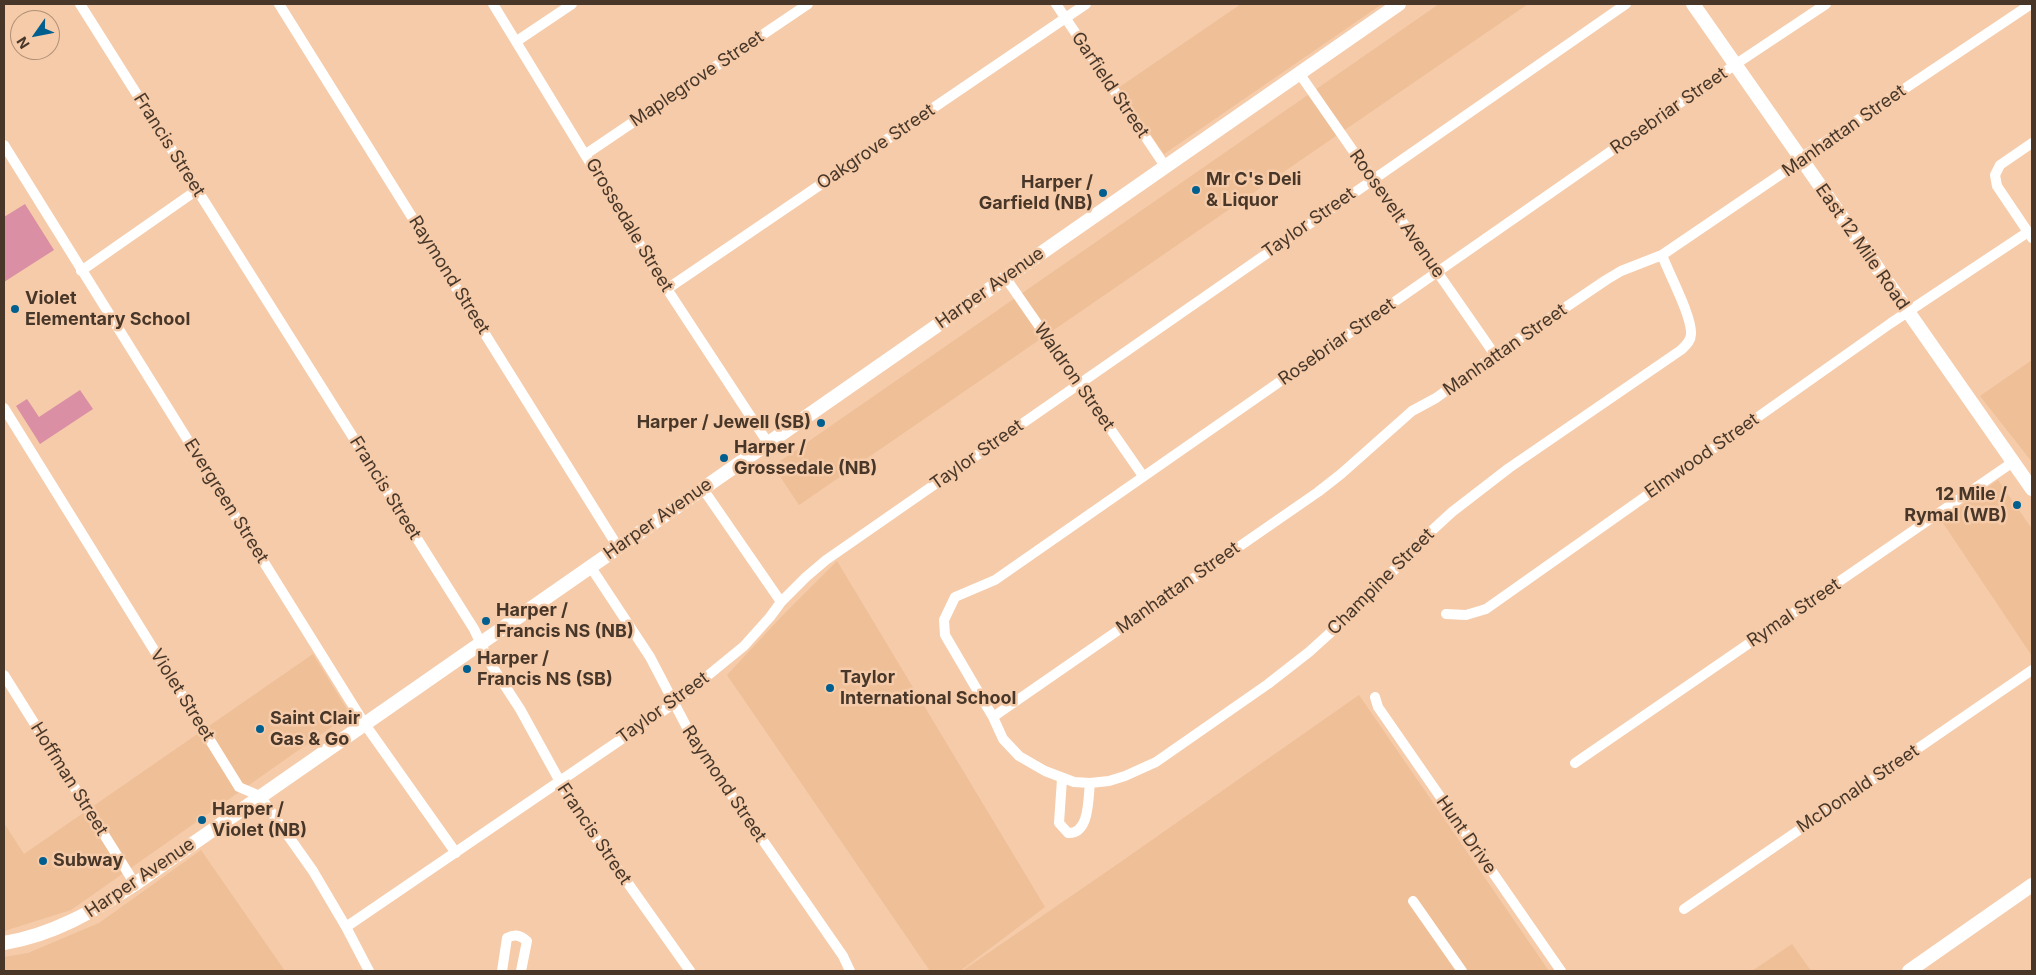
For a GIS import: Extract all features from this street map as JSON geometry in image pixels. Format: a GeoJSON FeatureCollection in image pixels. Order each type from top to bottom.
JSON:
{"type":"FeatureCollection","features":[{"type":"Feature","properties":{"kind":"main road","name":"Harper Avenue"},"geometry":{"type":"LineString","coordinates":[[4,943],[42,934],[69,923],[98,908],[135,884],[1399,4]]}},
{"type":"Feature","properties":{"kind":"main road","name":"East 12 Mile Road"},"geometry":{"type":"LineString","coordinates":[[1693,4],[2032,489]]}},
{"type":"Feature","properties":{"kind":"main road"},"geometry":{"type":"LineString","coordinates":[[1909,971],[2032,885]]}},
{"type":"Feature","properties":{"kind":"street","name":"Francis Street"},"geometry":{"type":"LineString","coordinates":[[80,4],[474,629],[490,663],[541,746],[558,782],[690,971]]}},
{"type":"Feature","properties":{"kind":"street","name":"Raymond Street"},"geometry":{"type":"LineString","coordinates":[[279,4],[618,547]]}},
{"type":"Feature","properties":{"kind":"street","name":"Grossedale Street"},"geometry":{"type":"LineString","coordinates":[[494,4],[666,289],[768,444]]}},
{"type":"Feature","properties":{"kind":"street"},"geometry":{"type":"LineString","coordinates":[[517,41],[572,4]]}},
{"type":"Feature","properties":{"kind":"street","name":"Maplegrove Street"},"geometry":{"type":"LineString","coordinates":[[586,154],[808,4]]}},
{"type":"Feature","properties":{"kind":"street","name":"Garfield Street"},"geometry":{"type":"LineString","coordinates":[[1056,4],[1165,166]]}},
{"type":"Feature","properties":{"kind":"street","name":"Oakgrove Street"},"geometry":{"type":"LineString","coordinates":[[666,289],[1086,4]]}},
{"type":"Feature","properties":{"kind":"street","name":"Taylor Street"},"geometry":{"type":"LineString","coordinates":[[346,927],[674,704],[744,646],[781,602],[826,560],[1078,383],[1626,4]]}},
{"type":"Feature","properties":{"kind":"street","name":"Rosebriar Street"},"geometry":{"type":"LineString","coordinates":[[993,717],[945,635],[944,620],[950,604],[960,594],[995,580],[1736,64],[1826,4]]}},
{"type":"Feature","properties":{"kind":"street","name":"Manhattan Street"},"geometry":{"type":"LineString","coordinates":[[993,717],[1318,492],[1412,411],[1436,398],[1495,355],[1621,271],[1662,255],[1787,170],[1801,158],[2031,4]]}},
{"type":"Feature","properties":{"kind":"street","name":"Roosevelt Avenue"},"geometry":{"type":"LineString","coordinates":[[1299,73],[1495,355]]}},
{"type":"Feature","properties":{"kind":"street"},"geometry":{"type":"LineString","coordinates":[[2030,235],[1997,186],[1995,175],[2000,165],[2032,143]]}},
{"type":"Feature","properties":{"kind":"street","name":"Evergreen Street"},"geometry":{"type":"LineString","coordinates":[[4,145],[364,723],[456,853]]}},
{"type":"Feature","properties":{"kind":"street"},"geometry":{"type":"LineString","coordinates":[[81,271],[197,190]]}},
{"type":"Feature","properties":{"kind":"street","name":"Elmwood Street"},"geometry":{"type":"LineString","coordinates":[[1446,614],[1466,615],[1477,612],[1498,601],[1907,312],[2030,235]]}},
{"type":"Feature","properties":{"kind":"street","name":"Champine Street"},"geometry":{"type":"LineString","coordinates":[[993,717],[1003,739],[1019,756],[1062,779],[1090,783],[1109,781],[1156,762],[1268,684],[1309,652],[1361,606],[1427,535],[1452,512],[1509,468],[1681,350],[1688,343],[1691,336],[1691,328],[1662,255]]}},
{"type":"Feature","properties":{"kind":"street","name":"Waldron Street"},"geometry":{"type":"LineString","coordinates":[[1005,277],[1143,476]]}},
{"type":"Feature","properties":{"kind":"street","name":"Violet Street"},"geometry":{"type":"LineString","coordinates":[[4,408],[239,787],[260,796],[313,871],[369,971]]}},
{"type":"Feature","properties":{"kind":"street","name":"Rymal Street"},"geometry":{"type":"LineString","coordinates":[[1575,763],[2013,462]]}},
{"type":"Feature","properties":{"kind":"street"},"geometry":{"type":"LineString","coordinates":[[703,488],[781,602]]}},
{"type":"Feature","properties":{"kind":"street","name":"Raymond Street"},"geometry":{"type":"LineString","coordinates":[[590,566],[650,656],[694,741],[843,956],[850,971]]}},
{"type":"Feature","properties":{"kind":"street","name":"McDonald Street"},"geometry":{"type":"LineString","coordinates":[[1684,909],[2032,670]]}},
{"type":"Feature","properties":{"kind":"street","name":"Hoffman Street"},"geometry":{"type":"LineString","coordinates":[[4,675],[135,884]]}},
{"type":"Feature","properties":{"kind":"street","name":"Hunt Drive"},"geometry":{"type":"LineString","coordinates":[[1375,698],[1383,714],[1561,971]]}},
{"type":"Feature","properties":{"kind":"street"},"geometry":{"type":"LineString","coordinates":[[1062,779],[1060,823],[1068,833],[1076,832],[1083,826],[1090,783]]}},
{"type":"Feature","properties":{"kind":"street"},"geometry":{"type":"LineString","coordinates":[[1413,901],[1462,971]]}},
{"type":"Feature","properties":{"kind":"street"},"geometry":{"type":"LineString","coordinates":[[502,971],[507,938],[522,936],[527,941],[521,971]]}},
{"type":"Feature","properties":{"kind":"shaded area"},"geometry":{"type":"Polygon","coordinates":[[[1241,4],[1382,4],[1164,154],[1118,88],[1241,4]]]}},
{"type":"Feature","properties":{"kind":"shaded area"},"geometry":{"type":"Polygon","coordinates":[[[1439,4],[1528,4],[799,505],[773,466],[1439,4]]]}},
{"type":"Feature","properties":{"kind":"shaded area"},"geometry":{"type":"Polygon","coordinates":[[[25,204],[54,250],[4,282],[4,217],[25,204]]]}},
{"type":"Feature","properties":{"kind":"shaded area"},"geometry":{"type":"Polygon","coordinates":[[[2032,360],[2032,462],[1980,396],[2032,360]]]}},
{"type":"Feature","properties":{"kind":"shaded area"},"geometry":{"type":"Polygon","coordinates":[[[80,390],[93,409],[40,444],[16,406],[27,399],[39,417],[80,390]]]}},
{"type":"Feature","properties":{"kind":"shaded area"},"geometry":{"type":"Polygon","coordinates":[[[1998,480],[2032,529],[2032,656],[1941,520],[1998,480]]]}},
{"type":"Feature","properties":{"kind":"shaded area"},"geometry":{"type":"Polygon","coordinates":[[[837,561],[1045,907],[960,971],[930,971],[727,675],[837,561]]]}},
{"type":"Feature","properties":{"kind":"shaded area"},"geometry":{"type":"Polygon","coordinates":[[[313,654],[350,714],[71,910],[4,931],[4,823],[24,854],[313,654]]]}},
{"type":"Feature","properties":{"kind":"shaded area"},"geometry":{"type":"Polygon","coordinates":[[[1359,695],[1549,971],[962,971],[1112,868],[1359,695]]]}},
{"type":"Feature","properties":{"kind":"shaded area"},"geometry":{"type":"Polygon","coordinates":[[[201,850],[285,971],[4,971],[4,957],[28,953],[99,923],[201,850]]]}},
{"type":"Feature","properties":{"kind":"shaded area"},"geometry":{"type":"Polygon","coordinates":[[[1792,944],[1811,971],[1752,971],[1792,944]]]}},
{"type":"Feature","properties":{"kind":"place","name":"Mr C's Deli & Liquor"},"geometry":{"type":"Point","coordinates":[1196,190]}},
{"type":"Feature","properties":{"kind":"place","name":"Harper / Garfield (NB)"},"geometry":{"type":"Point","coordinates":[1103,193]}},
{"type":"Feature","properties":{"kind":"place","name":"Violet Elementary School"},"geometry":{"type":"Point","coordinates":[15,309]}},
{"type":"Feature","properties":{"kind":"place","name":"Harper / Jewell (SB)"},"geometry":{"type":"Point","coordinates":[821,423]}},
{"type":"Feature","properties":{"kind":"place","name":"Harper / Grossedale (NB)"},"geometry":{"type":"Point","coordinates":[724,458]}},
{"type":"Feature","properties":{"kind":"place","name":"12 Mile / Rymal (WB)"},"geometry":{"type":"Point","coordinates":[2017,505]}},
{"type":"Feature","properties":{"kind":"place","name":"Harper / Francis NS (NB)"},"geometry":{"type":"Point","coordinates":[486,621]}},
{"type":"Feature","properties":{"kind":"place","name":"Harper / Francis NS (SB)"},"geometry":{"type":"Point","coordinates":[467,669]}},
{"type":"Feature","properties":{"kind":"place","name":"Taylor International School"},"geometry":{"type":"Point","coordinates":[830,688]}},
{"type":"Feature","properties":{"kind":"place","name":"Saint Clair Gas & Go"},"geometry":{"type":"Point","coordinates":[260,729]}},
{"type":"Feature","properties":{"kind":"place","name":"Harper / Violet (NB)"},"geometry":{"type":"Point","coordinates":[202,820]}},
{"type":"Feature","properties":{"kind":"place","name":"Subway"},"geometry":{"type":"Point","coordinates":[43,861]}}]}
